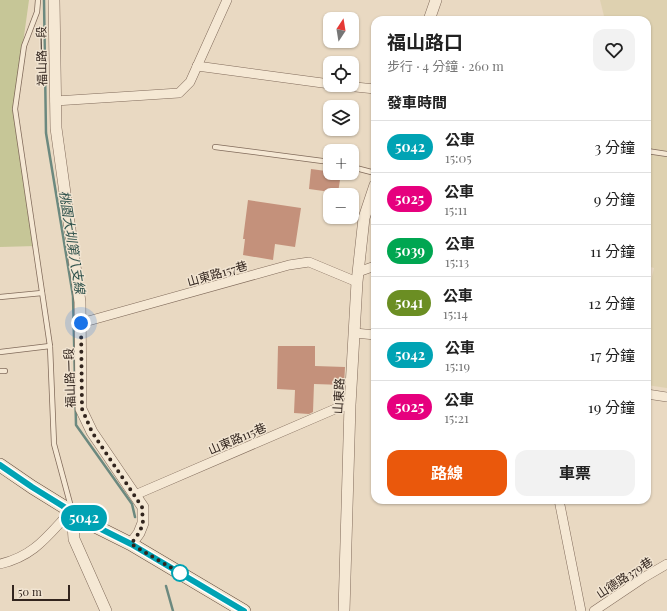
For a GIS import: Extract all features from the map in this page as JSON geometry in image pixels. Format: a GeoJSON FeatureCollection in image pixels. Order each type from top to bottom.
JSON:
{"type":"FeatureCollection","features":[{"type":"Feature","properties":{"kind":"main road"},"geometry":{"type":"LineString","coordinates":[[0,464],[32,487],[72,510],[95,526],[131,544],[244,611]]}},
{"type":"Feature","properties":{"kind":"street","name":"福山路一段"},"geometry":{"type":"LineString","coordinates":[[54,0],[56,128],[80,302],[82,409],[92,432],[142,507],[143,524],[139,533],[131,544]]}},
{"type":"Feature","properties":{"kind":"street"},"geometry":{"type":"LineString","coordinates":[[55,102],[179,93],[190,82],[228,0]]}},
{"type":"Feature","properties":{"kind":"street"},"geometry":{"type":"LineString","coordinates":[[431,16],[436,0]]}},
{"type":"Feature","properties":{"kind":"street"},"geometry":{"type":"LineString","coordinates":[[197,66],[323,83]]}},
{"type":"Feature","properties":{"kind":"street"},"geometry":{"type":"LineString","coordinates":[[359,87],[371,89]]}},
{"type":"Feature","properties":{"kind":"street","name":"山東路"},"geometry":{"type":"LineString","coordinates":[[344,611],[350,405],[357,277],[364,218],[371,197]]}},
{"type":"Feature","properties":{"kind":"street","name":"山東路157巷"},"geometry":{"type":"LineString","coordinates":[[81,323],[289,265],[309,262],[357,277]]}},
{"type":"Feature","properties":{"kind":"street"},"geometry":{"type":"LineString","coordinates":[[357,277],[371,268]]}},
{"type":"Feature","properties":{"kind":"street"},"geometry":{"type":"LineString","coordinates":[[355,333],[371,335]]}},
{"type":"Feature","properties":{"kind":"street"},"geometry":{"type":"LineString","coordinates":[[651,395],[667,397]]}},
{"type":"Feature","properties":{"kind":"street","name":"山東路115巷"},"geometry":{"type":"LineString","coordinates":[[135,495],[335,409],[350,405]]}},
{"type":"Feature","properties":{"kind":"street"},"geometry":{"type":"LineString","coordinates":[[560,504],[582,611]]}},
{"type":"Feature","properties":{"kind":"street"},"geometry":{"type":"LineString","coordinates":[[0,564],[16,561],[34,551],[72,510]]}},
{"type":"Feature","properties":{"kind":"street"},"geometry":{"type":"LineString","coordinates":[[72,510],[74,538],[106,611]]}},
{"type":"Feature","properties":{"kind":"street","name":"山德路379巷"},"geometry":{"type":"LineString","coordinates":[[594,611],[643,578],[667,564]]}},
{"type":"Feature","properties":{"kind":"lane"},"geometry":{"type":"LineString","coordinates":[[38,0],[37,12],[24,46],[15,109],[50,346],[54,444],[72,510]]}},
{"type":"Feature","properties":{"kind":"lane"},"geometry":{"type":"LineString","coordinates":[[215,147],[323,161]]}},
{"type":"Feature","properties":{"kind":"lane"},"geometry":{"type":"LineString","coordinates":[[651,151],[667,154]]}},
{"type":"Feature","properties":{"kind":"lane"},"geometry":{"type":"LineString","coordinates":[[359,169],[371,172]]}},
{"type":"Feature","properties":{"kind":"lane"},"geometry":{"type":"LineString","coordinates":[[0,297],[42,293]]}},
{"type":"Feature","properties":{"kind":"lane"},"geometry":{"type":"LineString","coordinates":[[0,352],[50,346]]}},
{"type":"Feature","properties":{"kind":"shaded area"},"geometry":{"type":"Polygon","coordinates":[[[600,0],[667,0],[667,388],[651,386],[651,281],[654,268],[651,267],[651,16],[604,16],[600,0]]]}},
{"type":"Feature","properties":{"kind":"green space"},"geometry":{"type":"Polygon","coordinates":[[[0,0],[29,0],[16,94],[16,115],[36,246],[0,247],[0,0]]]}},
{"type":"Feature","properties":{"kind":"building"},"geometry":{"type":"Polygon","coordinates":[[[311,169],[323,171],[323,180],[340,180],[339,188],[323,188],[323,191],[309,189],[311,169]]]}},
{"type":"Feature","properties":{"kind":"building"},"geometry":{"type":"Polygon","coordinates":[[[248,200],[301,208],[295,247],[275,244],[273,260],[243,255],[245,239],[243,239],[248,200]]]}},
{"type":"Feature","properties":{"kind":"building"},"geometry":{"type":"Polygon","coordinates":[[[278,346],[315,346],[315,366],[345,367],[344,385],[314,384],[313,412],[309,414],[294,413],[295,390],[277,389],[278,346]]]}},
{"type":"Feature","properties":{"kind":"waterway","name":"桃園大圳第八支線"},"geometry":{"type":"LineString","coordinates":[[44,0],[46,133],[73,296],[76,425],[132,504],[135,517]]}},
{"type":"Feature","properties":{"kind":"waterway","name":"桃園大圳第八支線"},"geometry":{"type":"LineString","coordinates":[[166,586],[173,611]]}},
{"type":"Feature","properties":{"kind":"bus line","name":"5042"},"geometry":{"type":"LineString","coordinates":[[0,465],[32,487],[72,510],[95,526],[131,544],[244,611]]}},
{"type":"Feature","properties":{"kind":"route"},"geometry":{"type":"LineString","coordinates":[[81,323],[82,409],[85,419],[142,507],[143,524],[139,533],[131,544],[181,574],[180,573]]}}]}
